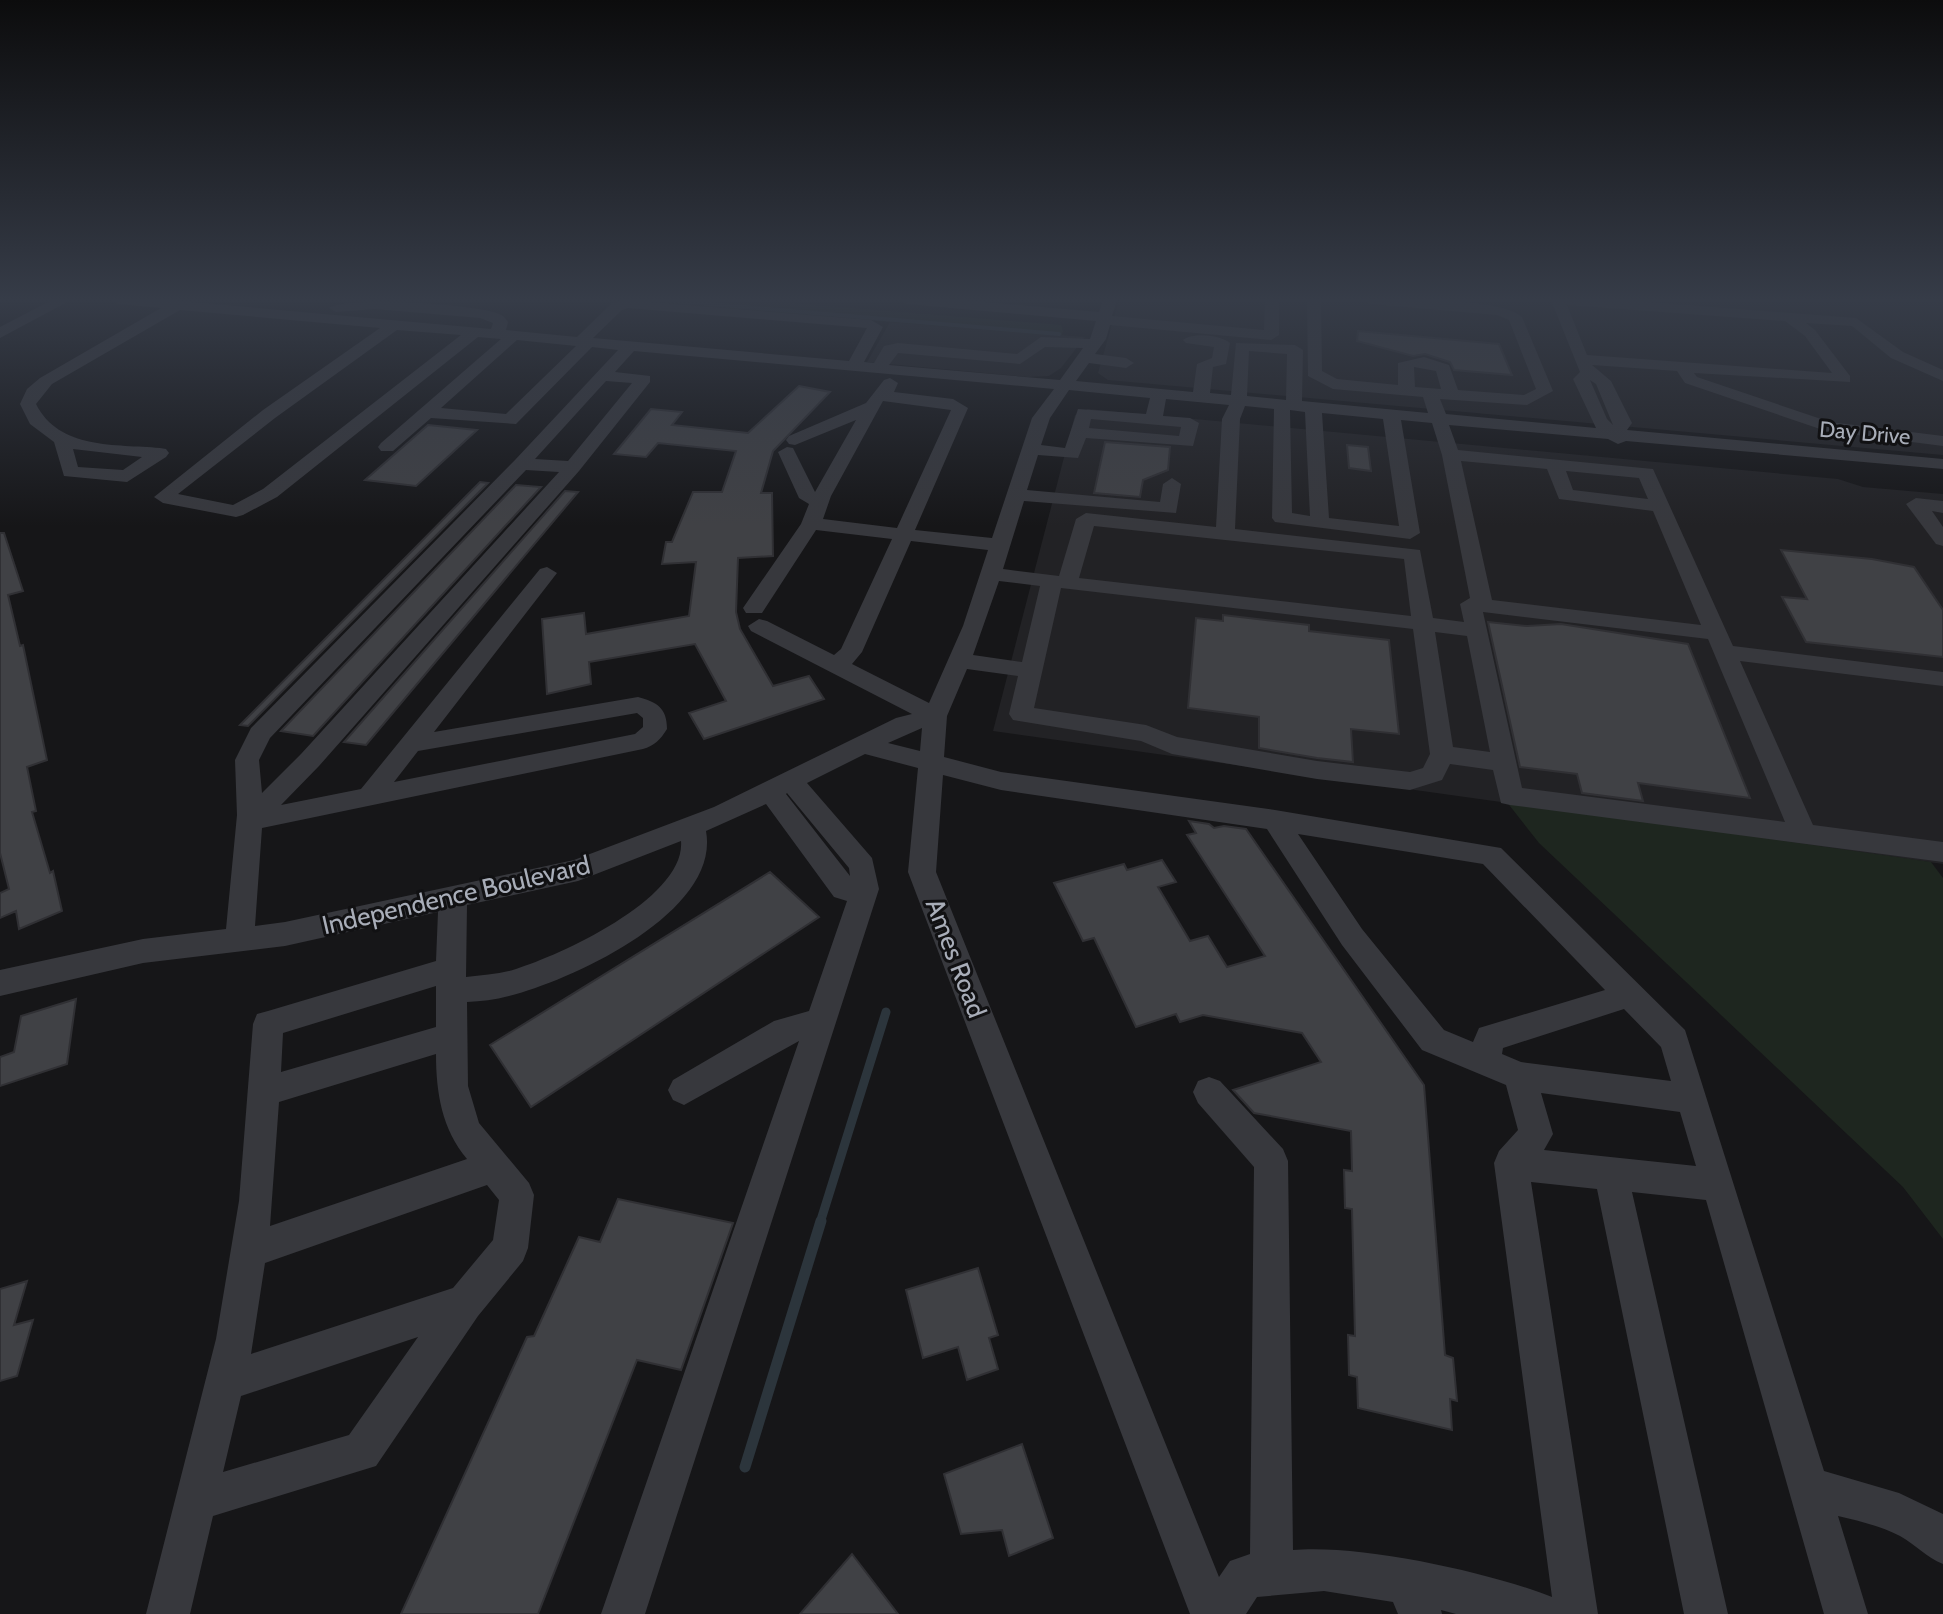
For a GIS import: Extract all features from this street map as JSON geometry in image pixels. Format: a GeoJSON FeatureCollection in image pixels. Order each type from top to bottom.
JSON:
{"type":"FeatureCollection","features":[{"type":"Feature","properties":{"kind":"street"},"geometry":{"type":"LineString","coordinates":[[56,375],[33,393],[28,404],[33,419],[63,442],[160,453],[127,476],[70,472],[63,442]]}},
{"type":"Feature","properties":{"kind":"street"},"geometry":{"type":"LineString","coordinates":[[323,375],[163,497],[236,511],[270,493],[420,375]]}},
{"type":"Feature","properties":{"kind":"street"},"geometry":{"type":"LineString","coordinates":[[387,447],[465,375]]}},
{"type":"Feature","properties":{"kind":"street"},"geometry":{"type":"LineString","coordinates":[[426,412],[510,420],[554,375]]}},
{"type":"Feature","properties":{"kind":"street"},"geometry":{"type":"LineString","coordinates":[[885,375],[876,401],[811,524],[756,617],[935,716]]}},
{"type":"Feature","properties":{"kind":"street","name":"Day Drive"},"geometry":{"type":"LineString","coordinates":[[946,375],[1943,464]]}},
{"type":"Feature","properties":{"kind":"street","name":"Ames Road"},"geometry":{"type":"LineString","coordinates":[[1072,375],[1051,400],[1041,418],[974,626],[935,716],[922,872],[1212,1614]]}},
{"type":"Feature","properties":{"kind":"street"},"geometry":{"type":"LineString","coordinates":[[1201,397],[1204,375]]}},
{"type":"Feature","properties":{"kind":"street"},"geometry":{"type":"LineString","coordinates":[[1225,534],[1231,419],[1239,400],[1240,375]]}},
{"type":"Feature","properties":{"kind":"street"},"geometry":{"type":"LineString","coordinates":[[1296,375],[1297,406],[1320,523]]}},
{"type":"Feature","properties":{"kind":"street"},"geometry":{"type":"LineString","coordinates":[[1318,375],[1333,384],[1527,400],[1545,391],[1539,375]]}},
{"type":"Feature","properties":{"kind":"street"},"geometry":{"type":"LineString","coordinates":[[1405,375],[1407,391]]}},
{"type":"Feature","properties":{"kind":"street"},"geometry":{"type":"LineString","coordinates":[[1445,375],[1451,394]]}},
{"type":"Feature","properties":{"kind":"street"},"geometry":{"type":"LineString","coordinates":[[1582,375],[1599,421],[1616,435],[1631,472]]}},
{"type":"Feature","properties":{"kind":"street"},"geometry":{"type":"LineString","coordinates":[[1688,375],[1691,380],[1826,426],[1943,441]]}},
{"type":"Feature","properties":{"kind":"street"},"geometry":{"type":"LineString","coordinates":[[1794,375],[1844,379],[1841,375]]}},
{"type":"Feature","properties":{"kind":"street"},"geometry":{"type":"LineString","coordinates":[[239,940],[249,821],[247,760],[260,734],[602,376],[644,379],[573,467],[310,760],[249,821]]}},
{"type":"Feature","properties":{"kind":"street"},"geometry":{"type":"LineString","coordinates":[[1153,420],[1159,393]]}},
{"type":"Feature","properties":{"kind":"street"},"geometry":{"type":"LineString","coordinates":[[1430,393],[1451,455],[1482,605]]}},
{"type":"Feature","properties":{"kind":"street"},"geometry":{"type":"LineString","coordinates":[[821,500],[808,498],[791,446],[876,401],[953,404],[960,408],[851,652],[838,664]]}},
{"type":"Feature","properties":{"kind":"street"},"geometry":{"type":"LineString","coordinates":[[1297,406],[1282,518],[1410,533],[1391,414]]}},
{"type":"Feature","properties":{"kind":"street"},"geometry":{"type":"LineString","coordinates":[[1029,449],[1072,454],[1084,413],[1190,423],[1187,442],[1079,432]]}},
{"type":"Feature","properties":{"kind":"street"},"geometry":{"type":"LineString","coordinates":[[1451,455],[1646,473],[1803,832]]}},
{"type":"Feature","properties":{"kind":"street"},"geometry":{"type":"LineString","coordinates":[[521,464],[573,467]]}},
{"type":"Feature","properties":{"kind":"street"},"geometry":{"type":"LineString","coordinates":[[1554,465],[1566,495],[1660,506]]}},
{"type":"Feature","properties":{"kind":"street"},"geometry":{"type":"LineString","coordinates":[[1018,486],[1065,499],[1169,509],[1172,484]]}},
{"type":"Feature","properties":{"kind":"street"},"geometry":{"type":"LineString","coordinates":[[1943,507],[1916,504],[1943,540]]}},
{"type":"Feature","properties":{"kind":"street"},"geometry":{"type":"LineString","coordinates":[[1086,519],[1413,554],[1442,754],[1433,774],[1410,781],[1317,770],[1172,745],[1146,733],[1021,714],[1031,670],[1060,582],[1086,519]]}},
{"type":"Feature","properties":{"kind":"street"},"geometry":{"type":"LineString","coordinates":[[811,524],[999,545]]}},
{"type":"Feature","properties":{"kind":"street"},"geometry":{"type":"LineString","coordinates":[[370,795],[547,573]]}},
{"type":"Feature","properties":{"kind":"street"},"geometry":{"type":"LineString","coordinates":[[990,574],[1476,630]]}},
{"type":"Feature","properties":{"kind":"street"},"geometry":{"type":"LineString","coordinates":[[1943,679],[1471,604],[1510,796],[1943,852]]}},
{"type":"Feature","properties":{"kind":"street"},"geometry":{"type":"LineString","coordinates":[[959,661],[1031,670]]}},
{"type":"Feature","properties":{"kind":"street"},"geometry":{"type":"LineString","coordinates":[[249,821],[643,741],[655,729],[655,716],[649,709],[638,705],[412,744]]}},
{"type":"Feature","properties":{"kind":"street","name":"Independence Boulevard"},"geometry":{"type":"LineString","coordinates":[[0,983],[143,951],[285,934],[578,870],[692,826],[905,724],[935,716]]}},
{"type":"Feature","properties":{"kind":"street"},"geometry":{"type":"LineString","coordinates":[[863,745],[1001,781],[1491,855],[1674,1040],[1846,1614]]}},
{"type":"Feature","properties":{"kind":"street"},"geometry":{"type":"LineString","coordinates":[[1442,754],[1505,763]]}},
{"type":"Feature","properties":{"kind":"street"},"geometry":{"type":"LineString","coordinates":[[623,1614],[863,896],[844,889],[781,786]]}},
{"type":"Feature","properties":{"kind":"street"},"geometry":{"type":"LineString","coordinates":[[1275,820],[1352,937],[1433,1040],[1520,1076],[1692,1099]]}},
{"type":"Feature","properties":{"kind":"street"},"geometry":{"type":"LineString","coordinates":[[168,1614],[235,1339],[256,1201],[268,1024],[451,980],[516,982],[597,948],[646,915],[682,877],[695,853],[692,826]]}},
{"type":"Feature","properties":{"kind":"street"},"geometry":{"type":"LineString","coordinates":[[194,1501],[362,1452],[465,1303],[510,1248],[517,1195],[465,1131],[452,1086],[453,898]]}},
{"type":"Feature","properties":{"kind":"street"},"geometry":{"type":"LineString","coordinates":[[1484,1062],[1490,1038],[1629,995]]}},
{"type":"Feature","properties":{"kind":"street"},"geometry":{"type":"LineString","coordinates":[[684,1090],[785,1031],[822,1021]]}},
{"type":"Feature","properties":{"kind":"street"},"geometry":{"type":"LineString","coordinates":[[264,1092],[451,1036]]}},
{"type":"Feature","properties":{"kind":"street"},"geometry":{"type":"LineString","coordinates":[[1520,1076],[1536,1134],[1511,1163],[1576,1614]]}},
{"type":"Feature","properties":{"kind":"street"},"geometry":{"type":"LineString","coordinates":[[1209,1092],[1271,1161],[1272,1575]]}},
{"type":"Feature","properties":{"kind":"street"},"geometry":{"type":"LineString","coordinates":[[1511,1163],[1719,1185]]}},
{"type":"Feature","properties":{"kind":"street"},"geometry":{"type":"LineString","coordinates":[[248,1251],[493,1167]]}},
{"type":"Feature","properties":{"kind":"street"},"geometry":{"type":"LineString","coordinates":[[1611,1174],[1706,1614]]}},
{"type":"Feature","properties":{"kind":"street"},"geometry":{"type":"LineString","coordinates":[[224,1382],[465,1303]]}},
{"type":"Feature","properties":{"kind":"street"},"geometry":{"type":"LineString","coordinates":[[1808,1487],[1901,1515],[1938,1535],[1943,1543]]}},
{"type":"Feature","properties":{"kind":"street"},"geometry":{"type":"LineString","coordinates":[[1221,1614],[1245,1576],[1324,1569],[1413,1598],[1538,1614]]}},
{"type":"Feature","properties":{"kind":"shaded area"},"geometry":{"type":"Polygon","coordinates":[[[1010,375],[1050,375],[1049,376],[1010,375]]]}},
{"type":"Feature","properties":{"kind":"shaded area"},"geometry":{"type":"Polygon","coordinates":[[[1101,375],[1943,375],[1943,455],[1108,380],[1101,375]]]}},
{"type":"Feature","properties":{"kind":"shaded area"},"geometry":{"type":"Polygon","coordinates":[[[1088,409],[1838,479],[1863,487],[1943,494],[1943,864],[993,731],[1075,415],[1088,409]]]}},
{"type":"Feature","properties":{"kind":"shaded area"},"geometry":{"type":"Polygon","coordinates":[[[1506,801],[1931,862],[1943,878],[1943,1239],[1903,1187],[1539,843],[1506,801]]]}},
{"type":"Feature","properties":{"kind":"building"},"geometry":{"type":"Polygon","coordinates":[[[799,386],[830,392],[773,451],[761,493],[772,493],[773,556],[738,558],[736,612],[740,629],[773,686],[809,676],[824,699],[704,739],[689,713],[726,701],[695,644],[589,662],[591,684],[547,694],[542,619],[584,613],[586,634],[689,616],[696,562],[662,564],[666,542],[672,542],[693,492],[722,492],[736,451],[658,443],[646,457],[614,454],[651,409],[682,412],[672,425],[748,433],[799,386]]]}},
{"type":"Feature","properties":{"kind":"building"},"geometry":{"type":"Polygon","coordinates":[[[428,425],[477,430],[416,486],[365,480],[428,425]]]}},
{"type":"Feature","properties":{"kind":"building"},"geometry":{"type":"Polygon","coordinates":[[[1105,442],[1170,447],[1168,470],[1143,480],[1140,497],[1094,493],[1105,442]]]}},
{"type":"Feature","properties":{"kind":"building"},"geometry":{"type":"Polygon","coordinates":[[[1347,445],[1368,447],[1371,471],[1349,468],[1347,445]]]}},
{"type":"Feature","properties":{"kind":"building"},"geometry":{"type":"Polygon","coordinates":[[[480,482],[488,483],[248,726],[240,725],[480,482]]]}},
{"type":"Feature","properties":{"kind":"building"},"geometry":{"type":"Polygon","coordinates":[[[516,485],[541,487],[313,736],[281,731],[516,485]]]}},
{"type":"Feature","properties":{"kind":"building"},"geometry":{"type":"Polygon","coordinates":[[[565,491],[578,492],[366,745],[344,742],[565,491]]]}},
{"type":"Feature","properties":{"kind":"building"},"geometry":{"type":"Polygon","coordinates":[[[0,533],[4,533],[23,591],[8,595],[20,646],[23,645],[47,760],[27,767],[36,811],[32,812],[50,873],[53,871],[62,911],[19,929],[16,911],[0,918],[0,893],[9,889],[0,853],[0,533]]]}},
{"type":"Feature","properties":{"kind":"building"},"geometry":{"type":"Polygon","coordinates":[[[1781,550],[1872,559],[1914,567],[1943,610],[1943,657],[1806,642],[1782,597],[1807,599],[1781,550]]]}},
{"type":"Feature","properties":{"kind":"building"},"geometry":{"type":"Polygon","coordinates":[[[1223,615],[1309,625],[1309,631],[1389,640],[1399,734],[1351,729],[1353,762],[1317,758],[1259,748],[1259,717],[1188,708],[1196,618],[1223,621],[1223,615]]]}},
{"type":"Feature","properties":{"kind":"building"},"geometry":{"type":"Polygon","coordinates":[[[1488,622],[1527,626],[1561,624],[1688,644],[1750,798],[1638,783],[1643,801],[1582,793],[1577,774],[1520,767],[1488,622]]]}},
{"type":"Feature","properties":{"kind":"building"},"geometry":{"type":"Polygon","coordinates":[[[1189,821],[1209,824],[1214,828],[1246,829],[1424,1085],[1445,1355],[1453,1358],[1457,1401],[1450,1399],[1452,1430],[1358,1408],[1357,1377],[1349,1375],[1348,1335],[1355,1336],[1352,1209],[1345,1208],[1344,1170],[1352,1171],[1351,1131],[1254,1113],[1233,1090],[1321,1062],[1302,1033],[1203,1015],[1180,1022],[1176,1014],[1136,1027],[1094,938],[1083,941],[1054,883],[1124,864],[1127,870],[1162,860],[1176,882],[1158,887],[1190,941],[1208,936],[1227,967],[1265,956],[1187,835],[1196,833],[1189,821]]]}},
{"type":"Feature","properties":{"kind":"building"},"geometry":{"type":"Polygon","coordinates":[[[770,872],[819,917],[531,1107],[490,1045],[770,872]]]}},
{"type":"Feature","properties":{"kind":"building"},"geometry":{"type":"Polygon","coordinates":[[[76,999],[67,1064],[0,1086],[0,1057],[14,1052],[21,1016],[76,999]]]}},
{"type":"Feature","properties":{"kind":"building"},"geometry":{"type":"Polygon","coordinates":[[[618,1199],[733,1223],[681,1370],[637,1360],[538,1614],[401,1614],[527,1337],[534,1336],[579,1237],[600,1242],[618,1199]]]}},
{"type":"Feature","properties":{"kind":"building"},"geometry":{"type":"Polygon","coordinates":[[[978,1268],[998,1335],[989,1338],[998,1369],[967,1380],[958,1347],[923,1358],[906,1290],[978,1268]]]}},
{"type":"Feature","properties":{"kind":"building"},"geometry":{"type":"Polygon","coordinates":[[[27,1281],[14,1325],[33,1320],[17,1376],[0,1381],[0,1289],[27,1281]]]}},
{"type":"Feature","properties":{"kind":"building"},"geometry":{"type":"Polygon","coordinates":[[[1022,1444],[1053,1538],[1009,1556],[1002,1530],[961,1534],[944,1474],[1022,1444]]]}},
{"type":"Feature","properties":{"kind":"building"},"geometry":{"type":"Polygon","coordinates":[[[852,1554],[898,1614],[800,1614],[852,1554]]]}},
{"type":"Feature","properties":{"kind":"waterway"},"geometry":{"type":"LineString","coordinates":[[820,1223],[886,1012]]}},
{"type":"Feature","properties":{"kind":"waterway"},"geometry":{"type":"LineString","coordinates":[[745,1467],[821,1221]]}}]}
